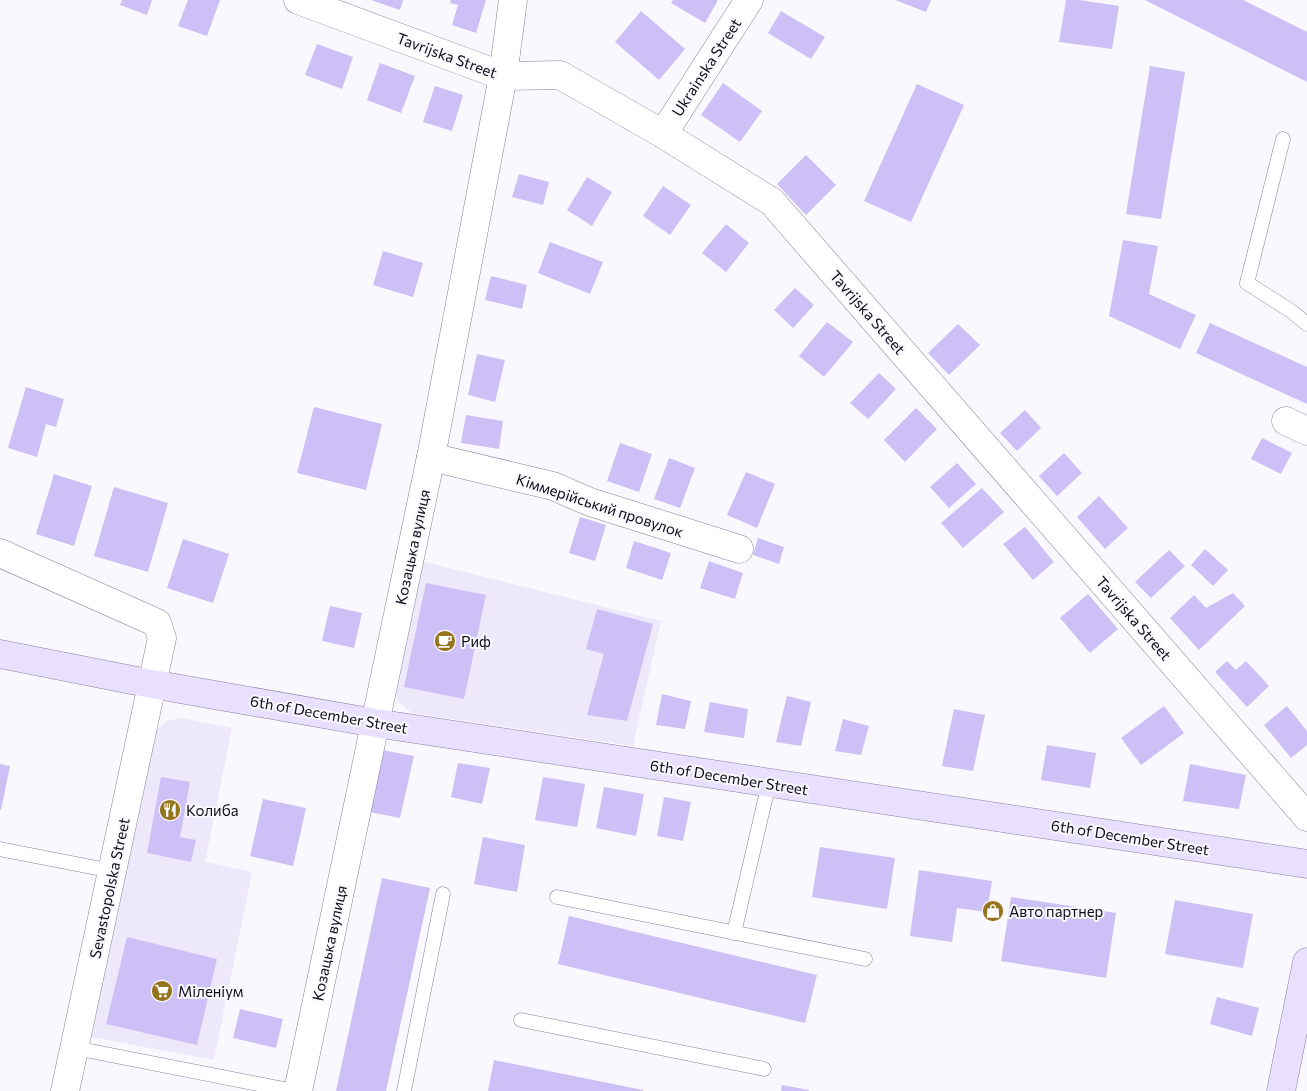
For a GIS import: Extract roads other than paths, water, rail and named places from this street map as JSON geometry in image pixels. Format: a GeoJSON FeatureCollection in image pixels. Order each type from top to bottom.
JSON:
{"type":"FeatureCollection","features":[{"type":"Feature","properties":{"kind":"street","name":"Tavrijska Street"},"geometry":{"type":"LineString","coordinates":[[298,0],[503,76],[560,75],[663,134],[772,202],[1307,817]]}},
{"type":"Feature","properties":{"kind":"street","name":"Козацька вулиця"},"geometry":{"type":"LineString","coordinates":[[298,1091],[431,457],[503,76],[514,0]]}},
{"type":"Feature","properties":{"kind":"street","name":"Ukrainska Street"},"geometry":{"type":"LineString","coordinates":[[663,134],[749,0]]}},
{"type":"Feature","properties":{"kind":"street","name":"Кіммерійський провулок"},"geometry":{"type":"LineString","coordinates":[[431,457],[553,486],[590,502],[739,549]]}},
{"type":"Feature","properties":{"kind":"street"},"geometry":{"type":"LineString","coordinates":[[0,553],[157,623],[162,638],[152,684]]}},
{"type":"Feature","properties":{"kind":"street","name":"6th of December Street"},"geometry":{"type":"LineString","coordinates":[[0,654],[152,684],[376,723],[1307,864]]}},
{"type":"Feature","properties":{"kind":"street","name":"Sevastopolska Street"},"geometry":{"type":"LineString","coordinates":[[65,1091],[152,684]]}},
{"type":"Feature","properties":{"kind":"street"},"geometry":{"type":"LineString","coordinates":[[1281,1091],[1307,962]]}},
{"type":"Feature","properties":{"kind":"lane"},"geometry":{"type":"LineString","coordinates":[[1283,139],[1248,283],[1291,311],[1307,324]]}},
{"type":"Feature","properties":{"kind":"lane"},"geometry":{"type":"LineString","coordinates":[[734,933],[769,783]]}},
{"type":"Feature","properties":{"kind":"lane"},"geometry":{"type":"LineString","coordinates":[[0,848],[112,871]]}},
{"type":"Feature","properties":{"kind":"lane"},"geometry":{"type":"LineString","coordinates":[[404,1091],[443,894]]}},
{"type":"Feature","properties":{"kind":"lane"},"geometry":{"type":"LineString","coordinates":[[557,897],[865,959]]}},
{"type":"Feature","properties":{"kind":"lane"},"geometry":{"type":"LineString","coordinates":[[521,1020],[764,1069]]}},
{"type":"Feature","properties":{"kind":"lane"},"geometry":{"type":"LineString","coordinates":[[74,1048],[294,1091]]}},
{"type":"Feature","properties":{"kind":"place","name":"Риф"},"geometry":{"type":"Point","coordinates":[445,641]}},
{"type":"Feature","properties":{"kind":"place","name":"Колиба"},"geometry":{"type":"Point","coordinates":[170,810]}},
{"type":"Feature","properties":{"kind":"place","name":"Авто партнер"},"geometry":{"type":"Point","coordinates":[993,911]}},
{"type":"Feature","properties":{"kind":"place","name":"Міленіум"},"geometry":{"type":"Point","coordinates":[162,991]}}]}
